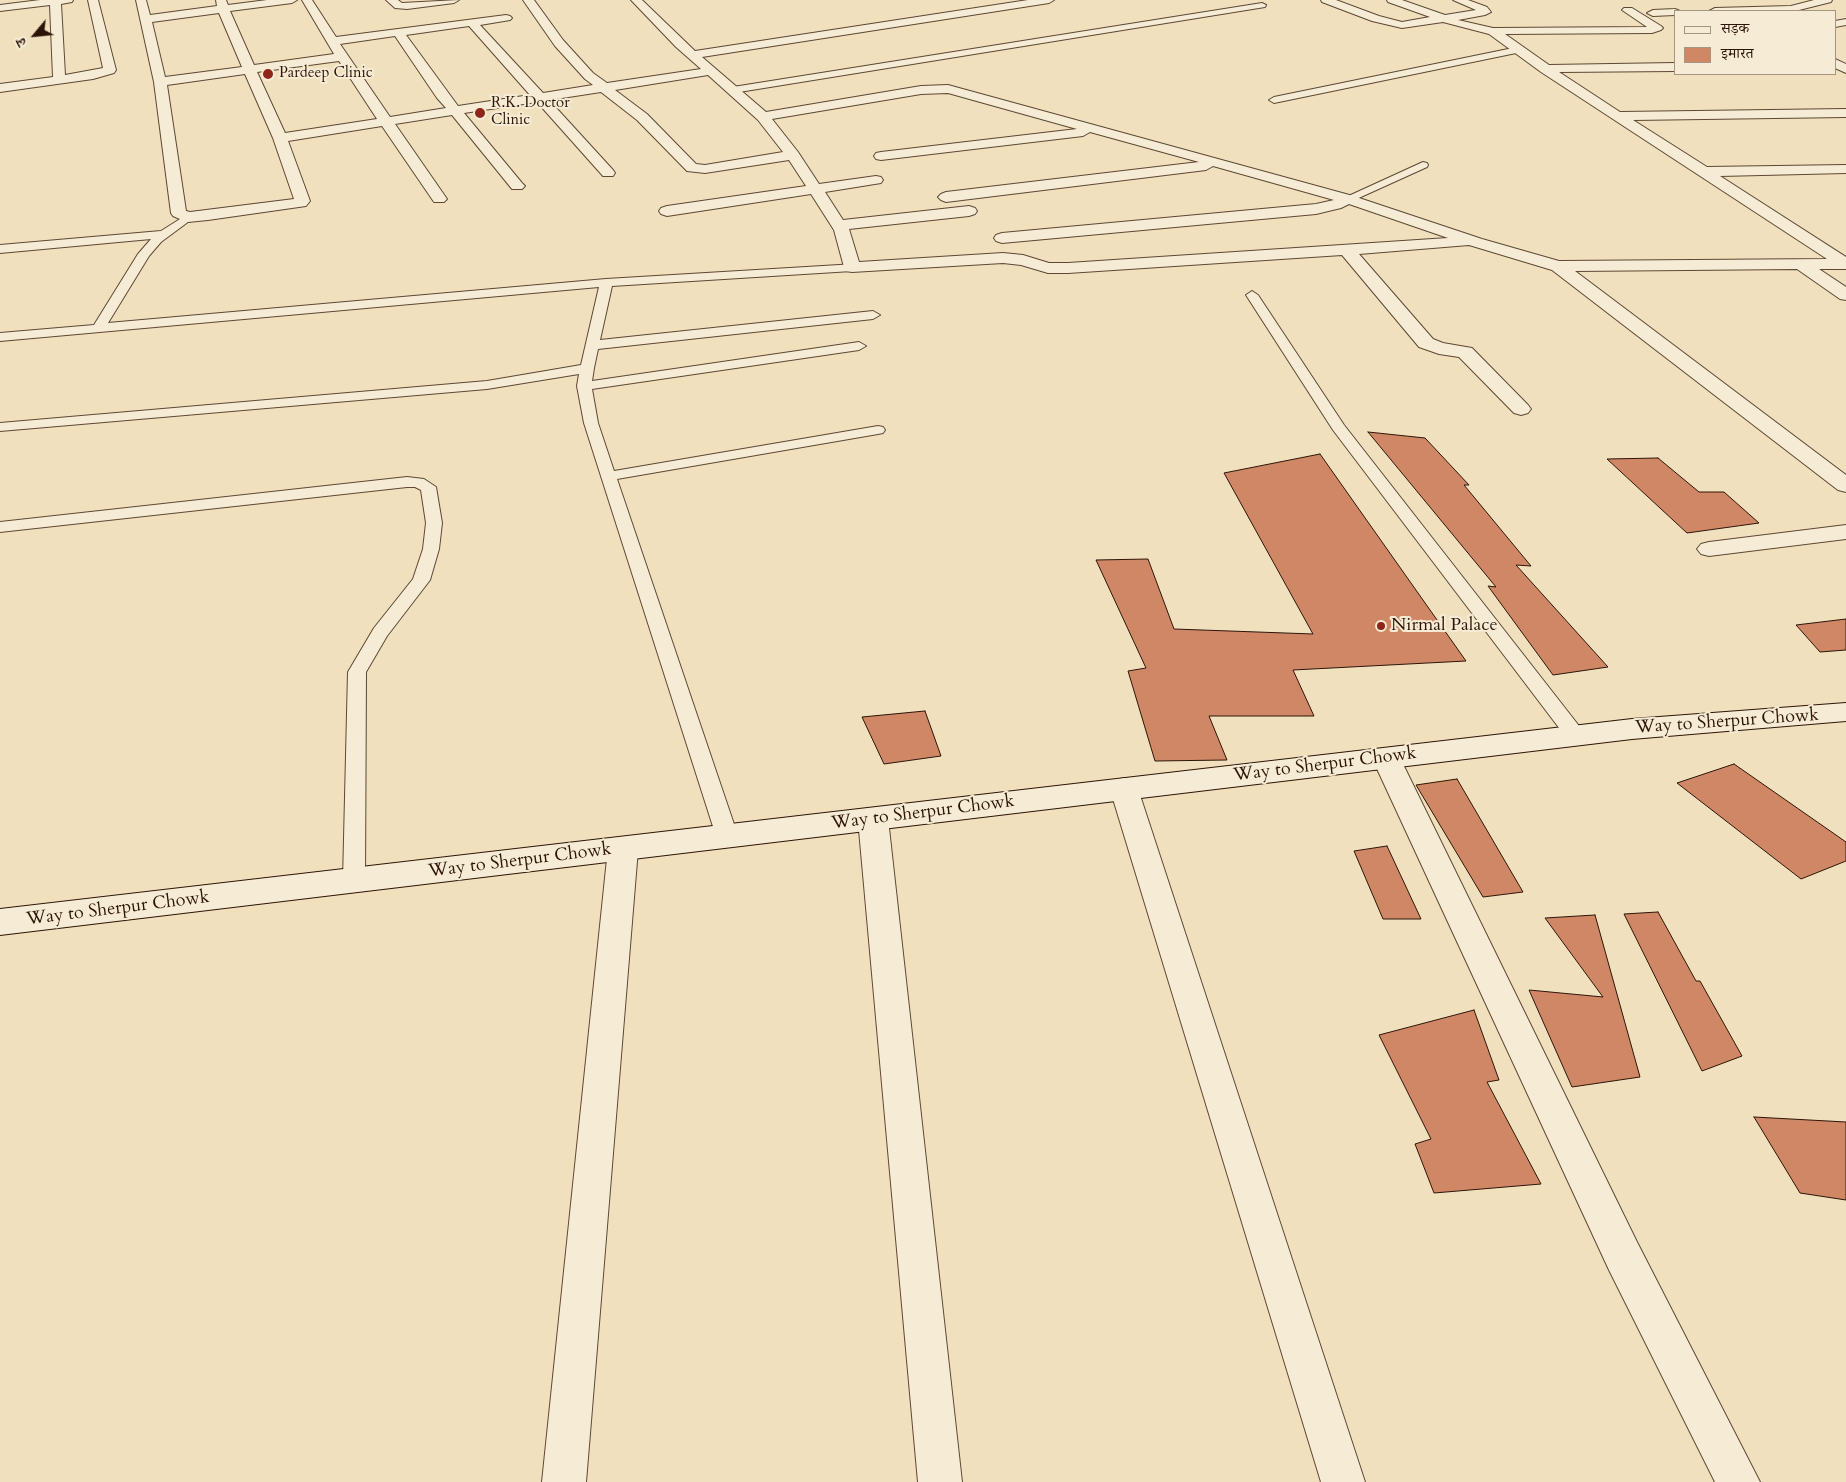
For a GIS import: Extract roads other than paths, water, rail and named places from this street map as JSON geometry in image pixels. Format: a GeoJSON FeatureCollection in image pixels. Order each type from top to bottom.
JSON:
{"type":"FeatureCollection","features":[{"type":"Feature","properties":{"kind":"street"},"geometry":{"type":"LineString","coordinates":[[0,8],[68,0]]}},
{"type":"Feature","properties":{"kind":"street"},"geometry":{"type":"LineString","coordinates":[[0,88],[103,74],[110,70],[93,0]]}},
{"type":"Feature","properties":{"kind":"street"},"geometry":{"type":"LineString","coordinates":[[141,0],[160,82],[179,213],[188,217],[302,203],[280,138],[222,5]]}},
{"type":"Feature","properties":{"kind":"street"},"geometry":{"type":"LineString","coordinates":[[145,19],[222,5],[292,0]]}},
{"type":"Feature","properties":{"kind":"street"},"geometry":{"type":"LineString","coordinates":[[308,0],[342,57],[439,199]]}},
{"type":"Feature","properties":{"kind":"street"},"geometry":{"type":"LineString","coordinates":[[391,0],[403,6],[454,0]]}},
{"type":"Feature","properties":{"kind":"street"},"geometry":{"type":"LineString","coordinates":[[528,0],[571,57],[589,76],[642,117],[692,168],[705,169],[793,155]]}},
{"type":"Feature","properties":{"kind":"street"},"geometry":{"type":"LineString","coordinates":[[636,0],[693,55],[712,67],[733,90],[763,117],[793,155],[842,230],[852,268],[1003,258],[1023,260],[1048,268],[1068,268],[1476,242]]}},
{"type":"Feature","properties":{"kind":"street"},"geometry":{"type":"LineString","coordinates":[[962,0],[980,11]]}},
{"type":"Feature","properties":{"kind":"street"},"geometry":{"type":"LineString","coordinates":[[693,55],[1049,0]]}},
{"type":"Feature","properties":{"kind":"street"},"geometry":{"type":"LineString","coordinates":[[1326,0],[1393,24],[1411,25],[1485,12],[1483,9],[1458,0]]}},
{"type":"Feature","properties":{"kind":"street"},"geometry":{"type":"LineString","coordinates":[[1392,0],[1447,19],[1493,31],[1652,30],[1657,28],[1628,10]]}},
{"type":"Feature","properties":{"kind":"street"},"geometry":{"type":"LineString","coordinates":[[1733,0],[1785,10],[1827,0]]}},
{"type":"Feature","properties":{"kind":"street"},"geometry":{"type":"LineString","coordinates":[[55,1],[60,80]]}},
{"type":"Feature","properties":{"kind":"street"},"geometry":{"type":"LineString","coordinates":[[911,34],[1046,12]]}},
{"type":"Feature","properties":{"kind":"street"},"geometry":{"type":"LineString","coordinates":[[1653,13],[1674,12]]}},
{"type":"Feature","properties":{"kind":"street"},"geometry":{"type":"LineString","coordinates":[[333,41],[506,18]]}},
{"type":"Feature","properties":{"kind":"street"},"geometry":{"type":"LineString","coordinates":[[472,23],[608,173]]}},
{"type":"Feature","properties":{"kind":"street"},"geometry":{"type":"LineString","coordinates":[[1493,31],[1545,69],[1846,264]]}},
{"type":"Feature","properties":{"kind":"street"},"geometry":{"type":"LineString","coordinates":[[399,33],[455,110],[517,186]]}},
{"type":"Feature","properties":{"kind":"street"},"geometry":{"type":"LineString","coordinates":[[733,49],[746,60]]}},
{"type":"Feature","properties":{"kind":"street"},"geometry":{"type":"LineString","coordinates":[[160,82],[342,57]]}},
{"type":"Feature","properties":{"kind":"street"},"geometry":{"type":"LineString","coordinates":[[280,138],[604,88],[712,67]]}},
{"type":"Feature","properties":{"kind":"street"},"geometry":{"type":"LineString","coordinates":[[1545,69],[1674,67]]}},
{"type":"Feature","properties":{"kind":"street"},"geometry":{"type":"LineString","coordinates":[[763,117],[921,90],[948,89],[1095,131],[1348,199],[1476,242],[1558,266],[1846,264]]}},
{"type":"Feature","properties":{"kind":"street"},"geometry":{"type":"LineString","coordinates":[[1617,116],[1846,113]]}},
{"type":"Feature","properties":{"kind":"street"},"geometry":{"type":"LineString","coordinates":[[880,156],[1095,131]]}},
{"type":"Feature","properties":{"kind":"street"},"geometry":{"type":"LineString","coordinates":[[946,197],[1220,164]]}},
{"type":"Feature","properties":{"kind":"street"},"geometry":{"type":"LineString","coordinates":[[1703,172],[1846,169]]}},
{"type":"Feature","properties":{"kind":"street"},"geometry":{"type":"LineString","coordinates":[[667,211],[876,180]]}},
{"type":"Feature","properties":{"kind":"street"},"geometry":{"type":"LineString","coordinates":[[1002,238],[1316,209],[1336,205],[1348,199]]}},
{"type":"Feature","properties":{"kind":"street"},"geometry":{"type":"LineString","coordinates":[[838,225],[969,211]]}},
{"type":"Feature","properties":{"kind":"street"},"geometry":{"type":"LineString","coordinates":[[1347,250],[1426,343],[1439,348],[1465,352],[1521,409]]}},
{"type":"Feature","properties":{"kind":"street"},"geometry":{"type":"LineString","coordinates":[[1800,264],[1846,295]]}},
{"type":"Feature","properties":{"kind":"street"},"geometry":{"type":"LineString","coordinates":[[1558,266],[1846,485]]}},
{"type":"Feature","properties":{"kind":"street"},"geometry":{"type":"LineString","coordinates":[[1709,549],[1846,532]]}},
{"type":"Feature","properties":{"kind":"street","name":"Way to Sherpur Chowk"},"geometry":{"type":"LineString","coordinates":[[0,922],[1632,729],[1846,712]]}},
{"type":"Feature","properties":{"kind":"street"},"geometry":{"type":"LineString","coordinates":[[1386,758],[1623,1256],[1738,1482]]}},
{"type":"Feature","properties":{"kind":"street"},"geometry":{"type":"LineString","coordinates":[[1124,789],[1343,1482]]}},
{"type":"Feature","properties":{"kind":"street"},"geometry":{"type":"LineString","coordinates":[[873,819],[940,1482]]}},
{"type":"Feature","properties":{"kind":"street"},"geometry":{"type":"LineString","coordinates":[[564,1482],[623,849]]}},
{"type":"Feature","properties":{"kind":"lane"},"geometry":{"type":"LineString","coordinates":[[733,90],[1262,5]]}},
{"type":"Feature","properties":{"kind":"lane"},"geometry":{"type":"LineString","coordinates":[[1274,100],[1518,50]]}},
{"type":"Feature","properties":{"kind":"lane"},"geometry":{"type":"LineString","coordinates":[[1348,199],[1423,164]]}},
{"type":"Feature","properties":{"kind":"lane"},"geometry":{"type":"LineString","coordinates":[[98,329],[144,254],[164,234],[188,217]]}},
{"type":"Feature","properties":{"kind":"lane"},"geometry":{"type":"LineString","coordinates":[[0,249],[164,234]]}},
{"type":"Feature","properties":{"kind":"lane"},"geometry":{"type":"LineString","coordinates":[[0,337],[606,282],[852,268]]}},
{"type":"Feature","properties":{"kind":"lane"},"geometry":{"type":"LineString","coordinates":[[606,282],[584,386],[591,422],[727,836]]}},
{"type":"Feature","properties":{"kind":"lane"},"geometry":{"type":"LineString","coordinates":[[1252,295],[1338,427],[1576,736]]}},
{"type":"Feature","properties":{"kind":"lane"},"geometry":{"type":"LineString","coordinates":[[593,345],[874,314]]}},
{"type":"Feature","properties":{"kind":"lane"},"geometry":{"type":"LineString","coordinates":[[584,386],[859,346]]}},
{"type":"Feature","properties":{"kind":"lane"},"geometry":{"type":"LineString","coordinates":[[0,427],[488,385],[587,368]]}},
{"type":"Feature","properties":{"kind":"lane"},"geometry":{"type":"LineString","coordinates":[[610,476],[878,430]]}},
{"type":"Feature","properties":{"kind":"lane"},"geometry":{"type":"LineString","coordinates":[[0,527],[407,482],[418,482],[428,487],[434,523],[430,549],[421,580],[380,632],[357,672],[354,880]]}},
{"type":"Feature","properties":{"kind":"place","name":"Pardeep Clinic"},"geometry":{"type":"Point","coordinates":[268,74]}},
{"type":"Feature","properties":{"kind":"place","name":"R.K. Doctor Clinic"},"geometry":{"type":"Point","coordinates":[480,113]}},
{"type":"Feature","properties":{"kind":"place","name":"Nirmal Palace"},"geometry":{"type":"Point","coordinates":[1381,626]}}]}
